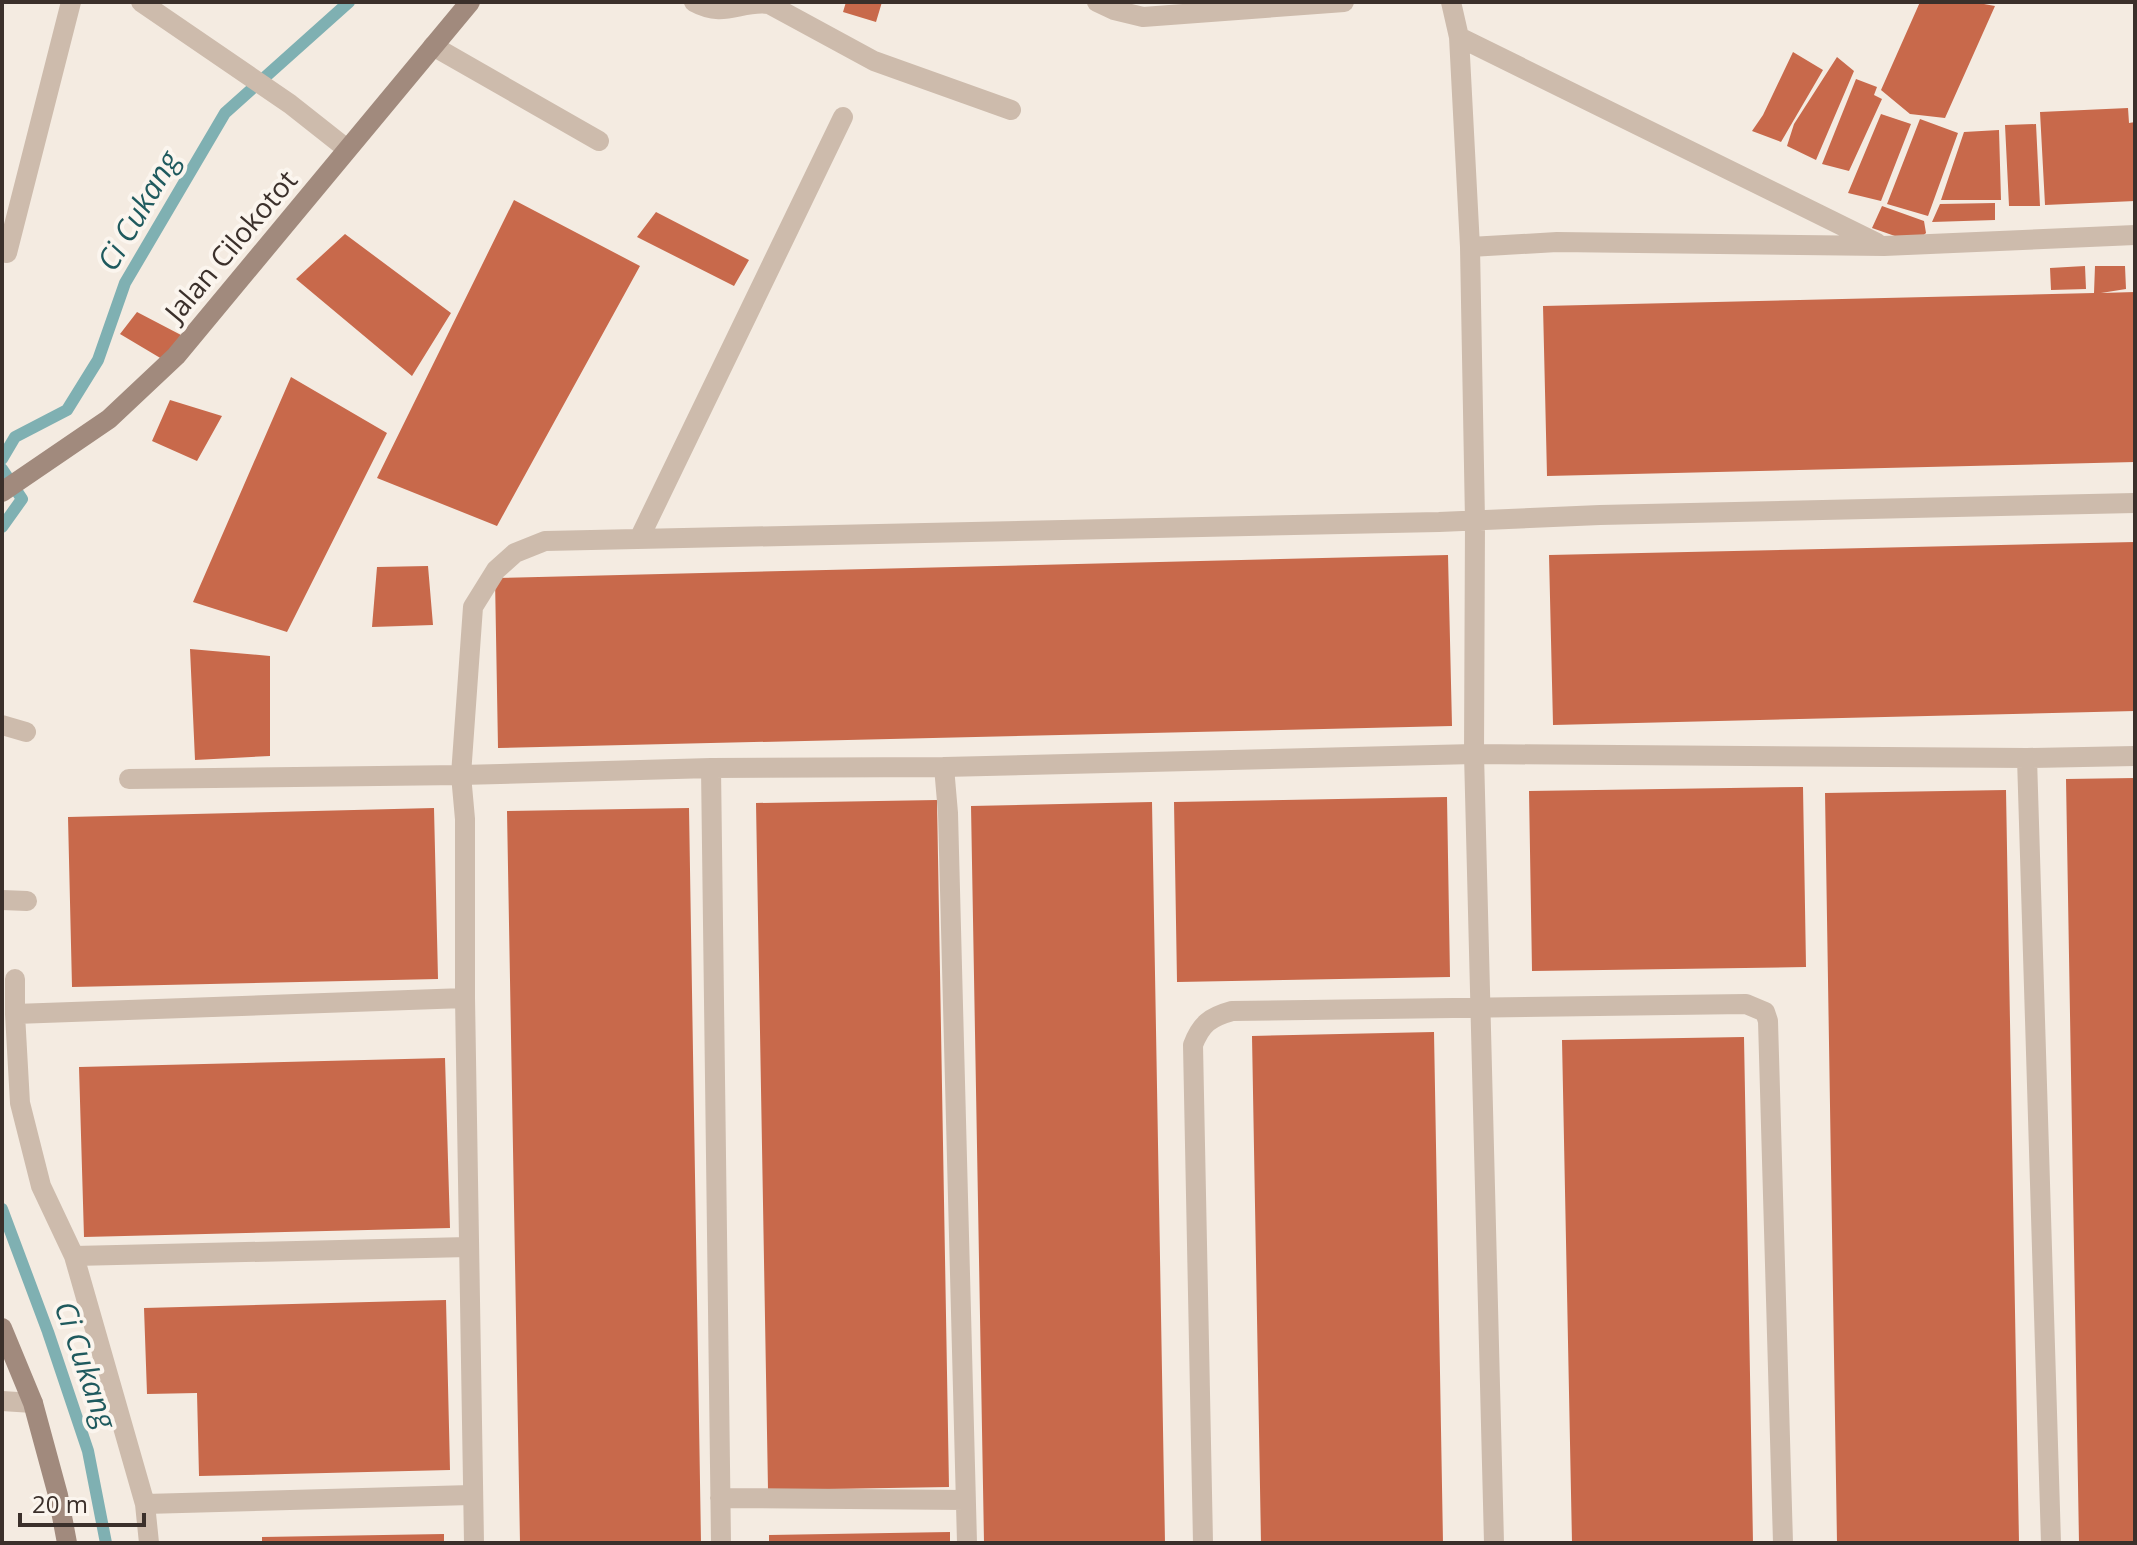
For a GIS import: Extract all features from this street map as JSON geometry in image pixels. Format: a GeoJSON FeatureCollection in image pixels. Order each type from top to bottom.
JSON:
{"type":"FeatureCollection","features":[{"type":"Feature","properties":{"kind":"street"},"geometry":{"type":"LineString","coordinates":[[7,253],[71,2]]}},
{"type":"Feature","properties":{"kind":"street"},"geometry":{"type":"LineString","coordinates":[[141,2],[347,149]]}},
{"type":"Feature","properties":{"kind":"street","name":"Jalan Cilokotot"},"geometry":{"type":"LineString","coordinates":[[2,492],[109,419],[176,356],[470,2]]}},
{"type":"Feature","properties":{"kind":"street"},"geometry":{"type":"LineString","coordinates":[[694,2],[712,10],[753,3],[769,4],[874,61],[1011,110]]}},
{"type":"Feature","properties":{"kind":"street"},"geometry":{"type":"LineString","coordinates":[[1097,2],[1143,17],[1344,2]]}},
{"type":"Feature","properties":{"kind":"street"},"geometry":{"type":"LineString","coordinates":[[1451,2],[1459,37],[1470,247],[1475,521],[1474,754],[1494,1543]]}},
{"type":"Feature","properties":{"kind":"street"},"geometry":{"type":"LineString","coordinates":[[1459,37],[1884,246]]}},
{"type":"Feature","properties":{"kind":"street"},"geometry":{"type":"LineString","coordinates":[[433,46],[599,141]]}},
{"type":"Feature","properties":{"kind":"street"},"geometry":{"type":"LineString","coordinates":[[639,539],[843,117]]}},
{"type":"Feature","properties":{"kind":"street"},"geometry":{"type":"LineString","coordinates":[[1470,247],[1557,242],[1884,246],[2135,235]]}},
{"type":"Feature","properties":{"kind":"street"},"geometry":{"type":"LineString","coordinates":[[474,1543],[471,1495],[465,819],[461,775],[473,607],[496,570],[515,553],[545,541],[2135,503]]}},
{"type":"Feature","properties":{"kind":"street"},"geometry":{"type":"LineString","coordinates":[[2,725],[26,732]]}},
{"type":"Feature","properties":{"kind":"street"},"geometry":{"type":"LineString","coordinates":[[129,779],[711,768],[944,767],[1474,754],[2135,756]]}},
{"type":"Feature","properties":{"kind":"street"},"geometry":{"type":"LineString","coordinates":[[2027,758],[2051,1543]]}},
{"type":"Feature","properties":{"kind":"street"},"geometry":{"type":"LineString","coordinates":[[944,767],[948,813],[967,1543]]}},
{"type":"Feature","properties":{"kind":"street"},"geometry":{"type":"LineString","coordinates":[[711,768],[721,1543]]}},
{"type":"Feature","properties":{"kind":"street"},"geometry":{"type":"LineString","coordinates":[[2,900],[27,901]]}},
{"type":"Feature","properties":{"kind":"street"},"geometry":{"type":"LineString","coordinates":[[15,979],[20,1103],[41,1186],[74,1256],[145,1504],[149,1543]]}},
{"type":"Feature","properties":{"kind":"street"},"geometry":{"type":"LineString","coordinates":[[15,1014],[465,998]]}},
{"type":"Feature","properties":{"kind":"street"},"geometry":{"type":"LineString","coordinates":[[1203,1543],[1193,1045],[1199,1028],[1214,1016],[1232,1011],[1746,1004],[1765,1012],[1768,1021],[1783,1543]]}},
{"type":"Feature","properties":{"kind":"street"},"geometry":{"type":"LineString","coordinates":[[74,1256],[468,1247]]}},
{"type":"Feature","properties":{"kind":"street"},"geometry":{"type":"LineString","coordinates":[[2,1328],[33,1403],[58,1495],[67,1543]]}},
{"type":"Feature","properties":{"kind":"street"},"geometry":{"type":"LineString","coordinates":[[2,1401],[33,1403]]}},
{"type":"Feature","properties":{"kind":"street"},"geometry":{"type":"LineString","coordinates":[[145,1504],[471,1495]]}},
{"type":"Feature","properties":{"kind":"street"},"geometry":{"type":"LineString","coordinates":[[720,1498],[965,1500]]}},
{"type":"Feature","properties":{"kind":"building"},"geometry":{"type":"Polygon","coordinates":[[[846,2],[882,2],[876,22],[843,12],[846,2]]]}},
{"type":"Feature","properties":{"kind":"building"},"geometry":{"type":"Polygon","coordinates":[[[1920,2],[1973,2],[1995,6],[1945,118],[1910,114],[1881,90],[1920,2]]]}},
{"type":"Feature","properties":{"kind":"building"},"geometry":{"type":"Polygon","coordinates":[[[1793,52],[1823,70],[1781,142],[1752,131],[1793,52]]]}},
{"type":"Feature","properties":{"kind":"building"},"geometry":{"type":"Polygon","coordinates":[[[1837,57],[1854,71],[1816,160],[1787,146],[1794,124],[1837,57]]]}},
{"type":"Feature","properties":{"kind":"building"},"geometry":{"type":"Polygon","coordinates":[[[1856,79],[1877,87],[1874,95],[1882,99],[1849,171],[1822,164],[1856,79]]]}},
{"type":"Feature","properties":{"kind":"building"},"geometry":{"type":"Polygon","coordinates":[[[2128,108],[2129,123],[2135,122],[2135,201],[2045,205],[2040,112],[2128,108]]]}},
{"type":"Feature","properties":{"kind":"building"},"geometry":{"type":"Polygon","coordinates":[[[1881,114],[1911,124],[1881,201],[1848,193],[1881,114]]]}},
{"type":"Feature","properties":{"kind":"building"},"geometry":{"type":"Polygon","coordinates":[[[1920,119],[1958,133],[1928,216],[1887,204],[1920,119]]]}},
{"type":"Feature","properties":{"kind":"building"},"geometry":{"type":"Polygon","coordinates":[[[2036,124],[2040,206],[2009,206],[2005,125],[2036,124]]]}},
{"type":"Feature","properties":{"kind":"building"},"geometry":{"type":"Polygon","coordinates":[[[1999,130],[2001,200],[1941,200],[1964,132],[1999,130]]]}},
{"type":"Feature","properties":{"kind":"building"},"geometry":{"type":"Polygon","coordinates":[[[514,200],[640,266],[497,526],[377,478],[514,200]]]}},
{"type":"Feature","properties":{"kind":"building"},"geometry":{"type":"Polygon","coordinates":[[[1995,203],[1995,220],[1932,222],[1940,204],[1995,203]]]}},
{"type":"Feature","properties":{"kind":"building"},"geometry":{"type":"Polygon","coordinates":[[[1882,206],[1924,221],[1926,233],[1915,243],[1872,228],[1882,206]]]}},
{"type":"Feature","properties":{"kind":"building"},"geometry":{"type":"Polygon","coordinates":[[[656,212],[749,260],[734,286],[637,237],[656,212]]]}},
{"type":"Feature","properties":{"kind":"building"},"geometry":{"type":"Polygon","coordinates":[[[345,234],[451,313],[412,376],[296,279],[345,234]]]}},
{"type":"Feature","properties":{"kind":"building"},"geometry":{"type":"Polygon","coordinates":[[[2085,266],[2086,289],[2051,290],[2050,268],[2085,266]]]}},
{"type":"Feature","properties":{"kind":"building"},"geometry":{"type":"Polygon","coordinates":[[[2095,266],[2125,266],[2126,289],[2101,293],[2135,292],[2135,462],[1547,476],[1543,306],[2094,293],[2095,266]]]}},
{"type":"Feature","properties":{"kind":"building"},"geometry":{"type":"Polygon","coordinates":[[[137,312],[181,335],[162,359],[120,334],[137,312]]]}},
{"type":"Feature","properties":{"kind":"building"},"geometry":{"type":"Polygon","coordinates":[[[291,377],[387,433],[287,632],[193,602],[291,377]]]}},
{"type":"Feature","properties":{"kind":"building"},"geometry":{"type":"Polygon","coordinates":[[[170,400],[222,416],[197,461],[152,441],[170,400]]]}},
{"type":"Feature","properties":{"kind":"building"},"geometry":{"type":"Polygon","coordinates":[[[2135,542],[2135,711],[1553,725],[1549,555],[2135,542]]]}},
{"type":"Feature","properties":{"kind":"building"},"geometry":{"type":"Polygon","coordinates":[[[1448,555],[1452,726],[498,748],[495,578],[1448,555]]]}},
{"type":"Feature","properties":{"kind":"building"},"geometry":{"type":"Polygon","coordinates":[[[428,566],[433,625],[372,627],[377,567],[428,566]]]}},
{"type":"Feature","properties":{"kind":"building"},"geometry":{"type":"Polygon","coordinates":[[[190,649],[270,656],[270,756],[195,760],[190,649]]]}},
{"type":"Feature","properties":{"kind":"building"},"geometry":{"type":"Polygon","coordinates":[[[2135,778],[2135,1543],[2079,1543],[2066,779],[2135,778]]]}},
{"type":"Feature","properties":{"kind":"building"},"geometry":{"type":"Polygon","coordinates":[[[1803,787],[1806,967],[1532,971],[1529,791],[1803,787]]]}},
{"type":"Feature","properties":{"kind":"building"},"geometry":{"type":"Polygon","coordinates":[[[2006,790],[2019,1543],[1837,1543],[1825,793],[2006,790]]]}},
{"type":"Feature","properties":{"kind":"building"},"geometry":{"type":"Polygon","coordinates":[[[1447,797],[1450,977],[1177,982],[1174,802],[1447,797]]]}},
{"type":"Feature","properties":{"kind":"building"},"geometry":{"type":"Polygon","coordinates":[[[937,800],[949,1487],[768,1490],[756,803],[937,800]]]}},
{"type":"Feature","properties":{"kind":"building"},"geometry":{"type":"Polygon","coordinates":[[[1152,802],[1165,1543],[984,1543],[971,806],[1152,802]]]}},
{"type":"Feature","properties":{"kind":"building"},"geometry":{"type":"Polygon","coordinates":[[[434,808],[438,979],[72,987],[68,817],[434,808]]]}},
{"type":"Feature","properties":{"kind":"building"},"geometry":{"type":"Polygon","coordinates":[[[689,808],[701,1543],[520,1543],[507,811],[689,808]]]}},
{"type":"Feature","properties":{"kind":"building"},"geometry":{"type":"Polygon","coordinates":[[[1434,1032],[1443,1543],[1261,1543],[1252,1036],[1434,1032]]]}},
{"type":"Feature","properties":{"kind":"building"},"geometry":{"type":"Polygon","coordinates":[[[1744,1037],[1753,1543],[1572,1543],[1562,1040],[1744,1037]]]}},
{"type":"Feature","properties":{"kind":"building"},"geometry":{"type":"Polygon","coordinates":[[[445,1058],[450,1228],[84,1237],[79,1067],[445,1058]]]}},
{"type":"Feature","properties":{"kind":"building"},"geometry":{"type":"Polygon","coordinates":[[[446,1300],[450,1470],[199,1476],[197,1393],[147,1394],[144,1308],[446,1300]]]}},
{"type":"Feature","properties":{"kind":"building"},"geometry":{"type":"Polygon","coordinates":[[[950,1532],[950,1543],[769,1543],[769,1535],[950,1532]]]}},
{"type":"Feature","properties":{"kind":"building"},"geometry":{"type":"Polygon","coordinates":[[[444,1534],[444,1543],[262,1543],[262,1537],[444,1534]]]}},
{"type":"Feature","properties":{"kind":"waterway","name":"Ci Cukang"},"geometry":{"type":"LineString","coordinates":[[2,459],[15,437],[67,410],[98,360],[125,283],[225,113],[349,2]]}},
{"type":"Feature","properties":{"kind":"waterway","name":"Ci Cukang"},"geometry":{"type":"LineString","coordinates":[[2,469],[22,499],[2,527]]}},
{"type":"Feature","properties":{"kind":"waterway","name":"Ci Cukang"},"geometry":{"type":"LineString","coordinates":[[2,1209],[88,1451],[106,1543]]}}]}
